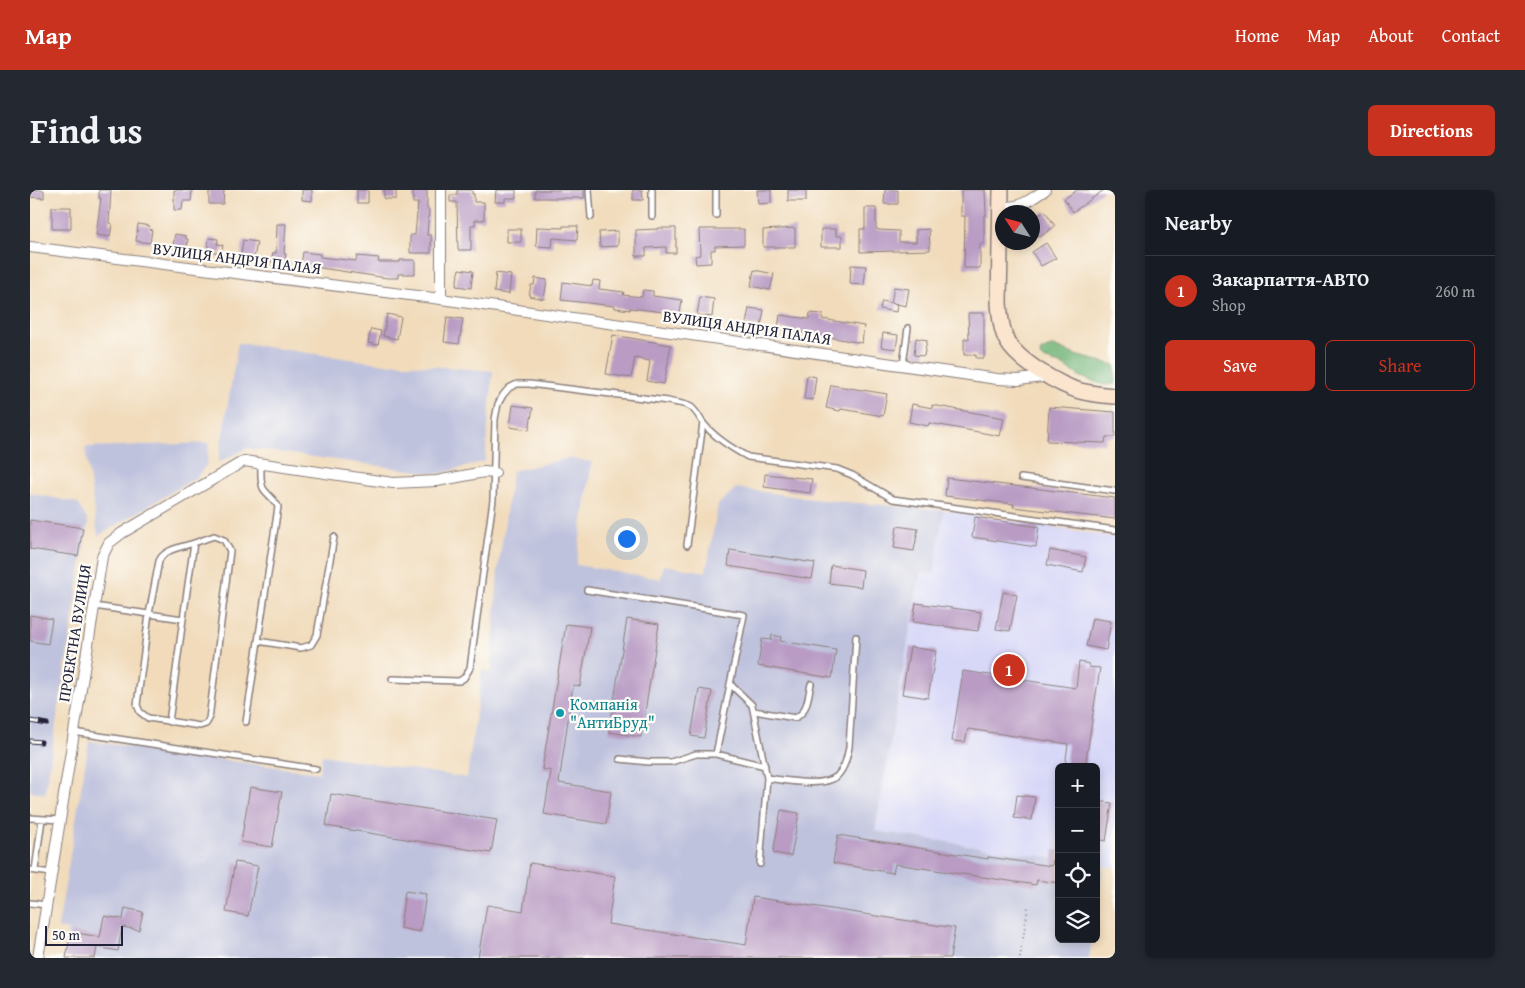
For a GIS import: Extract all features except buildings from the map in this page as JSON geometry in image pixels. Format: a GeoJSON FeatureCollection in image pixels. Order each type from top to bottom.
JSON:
{"type":"FeatureCollection","features":[{"type":"Feature","properties":{"kind":"street"},"geometry":{"type":"LineString","coordinates":[[441,190],[441,299]]}},
{"type":"Feature","properties":{"kind":"street"},"geometry":{"type":"LineString","coordinates":[[1000,205],[1001,190]]}},
{"type":"Feature","properties":{"kind":"street"},"geometry":{"type":"LineString","coordinates":[[1021,205],[1045,190]]}},
{"type":"Feature","properties":{"kind":"street","name":"ВУЛИЦЯ АНДРІЯ ПАЛАЯ"},"geometry":{"type":"LineString","coordinates":[[30,247],[441,299],[997,379],[1027,379],[1049,376]]}},
{"type":"Feature","properties":{"kind":"street"},"geometry":{"type":"LineString","coordinates":[[1000,250],[999,303],[1006,341],[1036,368],[1049,376],[1079,391],[1115,396]]}},
{"type":"Feature","properties":{"kind":"street","name":"ПРОЕКТНА ВУЛИЦЯ"},"geometry":{"type":"LineString","coordinates":[[38,958],[102,557],[109,543],[122,533],[238,463],[249,460],[393,483],[437,481],[484,472],[495,473]]}},
{"type":"Feature","properties":{"kind":"lane"},"geometry":{"type":"LineString","coordinates":[[589,190],[591,216]]}},
{"type":"Feature","properties":{"kind":"lane"},"geometry":{"type":"LineString","coordinates":[[652,190],[652,216]]}},
{"type":"Feature","properties":{"kind":"lane"},"geometry":{"type":"LineString","coordinates":[[716,190],[716,214]]}},
{"type":"Feature","properties":{"kind":"lane"},"geometry":{"type":"LineString","coordinates":[[903,365],[908,328]]}},
{"type":"Feature","properties":{"kind":"lane"},"geometry":{"type":"LineString","coordinates":[[392,678],[459,681],[464,678],[470,668],[493,500],[495,419],[498,404],[509,388],[517,384],[549,386],[687,405],[696,412],[703,423],[716,436],[736,451],[748,457],[837,469],[852,475],[893,499],[1115,530]]}},
{"type":"Feature","properties":{"kind":"lane"},"geometry":{"type":"LineString","coordinates":[[686,545],[703,423]]}},
{"type":"Feature","properties":{"kind":"lane"},"geometry":{"type":"LineString","coordinates":[[246,722],[278,508],[276,501],[264,490],[261,462]]}},
{"type":"Feature","properties":{"kind":"lane"},"geometry":{"type":"LineString","coordinates":[[1021,478],[1115,491]]}},
{"type":"Feature","properties":{"kind":"lane"},"geometry":{"type":"LineString","coordinates":[[214,536],[224,540],[230,551],[209,719],[206,724],[200,726],[148,718],[140,712],[137,705],[149,614],[161,556],[165,552],[194,543],[214,536]]}},
{"type":"Feature","properties":{"kind":"lane"},"geometry":{"type":"LineString","coordinates":[[258,641],[302,648],[311,645],[317,635],[334,537]]}},
{"type":"Feature","properties":{"kind":"lane"},"geometry":{"type":"LineString","coordinates":[[169,722],[194,543]]}},
{"type":"Feature","properties":{"kind":"lane"},"geometry":{"type":"LineString","coordinates":[[587,590],[744,615],[716,754]]}},
{"type":"Feature","properties":{"kind":"lane"},"geometry":{"type":"LineString","coordinates":[[94,606],[182,619]]}},
{"type":"Feature","properties":{"kind":"lane"},"geometry":{"type":"LineString","coordinates":[[766,778],[822,782],[836,777],[845,764],[849,747],[856,637]]}},
{"type":"Feature","properties":{"kind":"lane"},"geometry":{"type":"LineString","coordinates":[[730,684],[748,700],[754,712],[765,766],[766,778],[760,864]]}},
{"type":"Feature","properties":{"kind":"lane"},"geometry":{"type":"LineString","coordinates":[[754,712],[795,718],[805,710],[811,684]]}},
{"type":"Feature","properties":{"kind":"lane"},"geometry":{"type":"LineString","coordinates":[[73,732],[316,769]]}},
{"type":"Feature","properties":{"kind":"lane"},"geometry":{"type":"LineString","coordinates":[[620,759],[671,762],[696,754],[716,754],[765,766]]}},
{"type":"Feature","properties":{"kind":"lane"},"geometry":{"type":"LineString","coordinates":[[30,818],[60,820]]}},
{"type":"Feature","properties":{"kind":"lane"},"geometry":{"type":"LineString","coordinates":[[42,819],[33,870],[52,873]]}},
{"type":"Feature","properties":{"kind":"lane"},"geometry":{"type":"LineString","coordinates":[[30,903],[46,906]]}},
{"type":"Feature","properties":{"kind":"path"},"geometry":{"type":"LineString","coordinates":[[1020,958],[1028,907]]}},
{"type":"Feature","properties":{"kind":"shaded area"},"geometry":{"type":"Polygon","coordinates":[[[238,343],[393,365],[393,363],[493,371],[485,461],[439,474],[247,448],[218,463],[238,343]]]}},
{"type":"Feature","properties":{"kind":"shaded area"},"geometry":{"type":"Polygon","coordinates":[[[209,443],[207,464],[197,477],[98,536],[85,447],[209,443]]]}},
{"type":"Feature","properties":{"kind":"shaded area"},"geometry":{"type":"Polygon","coordinates":[[[569,458],[592,462],[576,565],[661,579],[663,565],[706,572],[718,505],[736,488],[820,500],[944,510],[934,574],[920,572],[875,831],[1055,858],[1055,943],[1091,943],[1089,958],[63,958],[68,930],[58,928],[89,741],[319,773],[322,755],[467,778],[482,670],[491,672],[498,570],[512,471],[569,458]]]}},
{"type":"Feature","properties":{"kind":"shaded area"},"geometry":{"type":"Polygon","coordinates":[[[30,493],[78,503],[88,522],[45,794],[30,791],[30,493]]]}},
{"type":"Feature","properties":{"kind":"shaded area"},"geometry":{"type":"Polygon","coordinates":[[[944,510],[1115,537],[1115,868],[1100,866],[1100,763],[1055,763],[1055,858],[875,831],[920,572],[934,574],[944,510]]]}},
{"type":"Feature","properties":{"kind":"shaded area"},"geometry":{"type":"Polygon","coordinates":[[[1100,866],[1103,866],[1100,885],[1100,866]]]}},
{"type":"Feature","properties":{"kind":"green space"},"geometry":{"type":"Polygon","coordinates":[[[1053,346],[1078,356],[1115,365],[1115,384],[1104,385],[1081,377],[1060,364],[1043,359],[1040,356],[1041,351],[1053,346]]]}},
{"type":"Feature","properties":{"kind":"railway"},"geometry":{"type":"LineString","coordinates":[[30,721],[47,724]]}},
{"type":"Feature","properties":{"kind":"railway"},"geometry":{"type":"LineString","coordinates":[[30,741],[41,742]]}},
{"type":"Feature","properties":{"kind":"place","name":"Закарпаття-АВТО"},"geometry":{"type":"Point","coordinates":[1009,670]}},
{"type":"Feature","properties":{"kind":"place","name":"Компанія \"АнтиБруд\""},"geometry":{"type":"Point","coordinates":[560,713]}}]}
